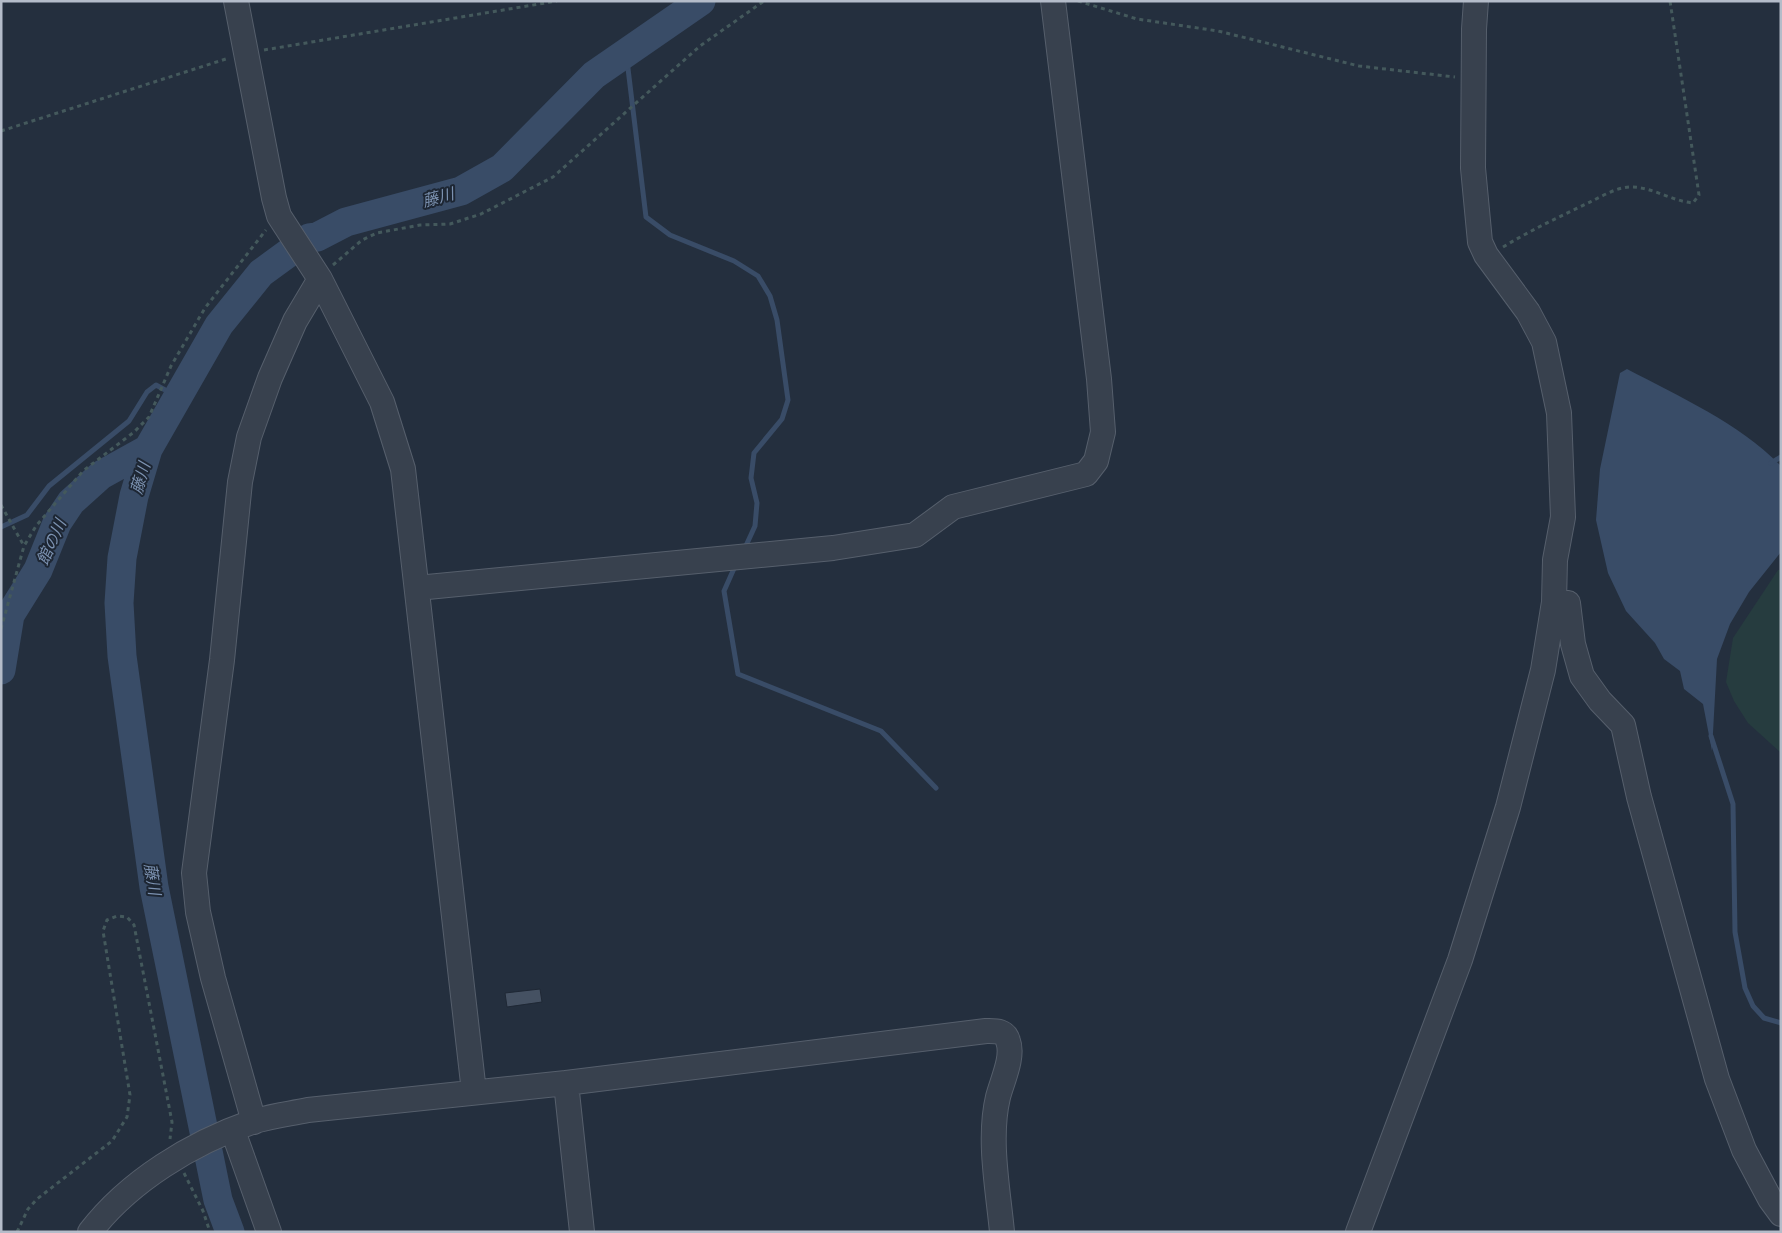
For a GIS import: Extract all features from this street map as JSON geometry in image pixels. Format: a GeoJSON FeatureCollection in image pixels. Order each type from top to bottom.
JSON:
{"type":"FeatureCollection","features":[{"type":"Feature","properties":{"kind":"street"},"geometry":{"type":"LineString","coordinates":[[236,1],[274,198],[283,220],[315,270],[382,402],[400,456],[417,588],[474,1092]]}},
{"type":"Feature","properties":{"kind":"street"},"geometry":{"type":"LineString","coordinates":[[417,588],[833,548],[915,535],[954,507],[1086,474],[1096,461],[1103,432],[1099,379],[1053,1]]}},
{"type":"Feature","properties":{"kind":"street"},"geometry":{"type":"LineString","coordinates":[[1358,1232],[1460,960],[1505,816],[1543,670],[1554,602],[1554,560],[1563,517],[1560,413],[1544,342],[1528,312],[1486,255],[1480,242],[1472,168],[1476,1]]}},
{"type":"Feature","properties":{"kind":"street"},"geometry":{"type":"LineString","coordinates":[[269,1232],[237,1129],[213,978],[198,912],[194,873],[222,660],[240,482],[249,437],[270,378],[295,322],[315,270]]}},
{"type":"Feature","properties":{"kind":"street"},"geometry":{"type":"LineString","coordinates":[[1554,602],[1568,603],[1573,644],[1582,676],[1600,701],[1623,725],[1638,797],[1718,1079],[1744,1150],[1770,1199],[1781,1214]]}},
{"type":"Feature","properties":{"kind":"street"},"geometry":{"type":"LineString","coordinates":[[90,1232],[119,1198],[145,1177],[181,1156],[237,1129],[308,1110],[566,1083],[986,1031],[999,1031],[1007,1038],[1010,1048],[995,1109],[995,1155],[1002,1232]]}},
{"type":"Feature","properties":{"kind":"street"},"geometry":{"type":"LineString","coordinates":[[566,1083],[582,1232]]}},
{"type":"Feature","properties":{"kind":"path"},"geometry":{"type":"LineString","coordinates":[[1,131],[246,53],[557,1]]}},
{"type":"Feature","properties":{"kind":"path"},"geometry":{"type":"LineString","coordinates":[[315,270],[341,257],[362,240],[377,233],[420,225],[450,224],[481,214],[553,177],[700,46],[764,1]]}},
{"type":"Feature","properties":{"kind":"path"},"geometry":{"type":"LineString","coordinates":[[1078,1],[1137,19],[1218,31],[1359,66],[1473,78]]}},
{"type":"Feature","properties":{"kind":"path"},"geometry":{"type":"LineString","coordinates":[[1486,255],[1558,216],[1615,190],[1631,187],[1665,195],[1679,202],[1693,202],[1699,195],[1670,1]]}},
{"type":"Feature","properties":{"kind":"path"},"geometry":{"type":"LineString","coordinates":[[1,629],[24,546],[36,526],[83,472],[134,432],[149,417],[171,366],[205,308],[261,236],[283,220]]}},
{"type":"Feature","properties":{"kind":"path"},"geometry":{"type":"LineString","coordinates":[[1,505],[24,546]]}},
{"type":"Feature","properties":{"kind":"path"},"geometry":{"type":"LineString","coordinates":[[17,1232],[28,1210],[37,1199],[112,1141],[127,1117],[130,1095],[103,931],[108,920],[117,916],[127,917],[134,925],[172,1122],[169,1147],[181,1156],[210,1232]]}},
{"type":"Feature","properties":{"kind":"green space"},"geometry":{"type":"Polygon","coordinates":[[[1778,570],[1781,570],[1781,753],[1748,723],[1734,701],[1726,682],[1733,638],[1778,570]]]}},
{"type":"Feature","properties":{"kind":"water"},"geometry":{"type":"Polygon","coordinates":[[[1627,369],[1728,424],[1747,437],[1781,466],[1781,552],[1749,592],[1730,624],[1717,659],[1712,751],[1703,704],[1684,689],[1680,671],[1664,659],[1655,643],[1626,611],[1608,573],[1596,520],[1600,469],[1620,373],[1627,369]]]}},
{"type":"Feature","properties":{"kind":"building"},"geometry":{"type":"Polygon","coordinates":[[[540,989],[542,1002],[507,1007],[505,993],[540,989]]]}},
{"type":"Feature","properties":{"kind":"waterway","name":"藤川"},"geometry":{"type":"LineString","coordinates":[[230,1232],[218,1200],[154,887],[122,656],[119,603],[122,558],[134,496],[148,449],[219,325],[261,273],[309,238],[317,237],[346,222],[461,191],[502,168],[594,75],[701,1]]}},
{"type":"Feature","properties":{"kind":"waterway"},"geometry":{"type":"LineString","coordinates":[[626,52],[646,217],[670,235],[734,261],[758,276],[770,296],[777,320],[788,400],[782,419],[754,453],[751,478],[757,503],[755,526],[744,550]]}},
{"type":"Feature","properties":{"kind":"waterway"},"geometry":{"type":"LineString","coordinates":[[1,527],[27,515],[49,486],[129,421],[147,392],[156,385],[178,397]]}},
{"type":"Feature","properties":{"kind":"waterway","name":"館の川"},"geometry":{"type":"LineString","coordinates":[[1,670],[10,615],[38,570],[57,523],[71,502],[101,475],[148,449]]}},
{"type":"Feature","properties":{"kind":"waterway"},"geometry":{"type":"LineString","coordinates":[[1771,463],[1781,457]]}},
{"type":"Feature","properties":{"kind":"waterway"},"geometry":{"type":"LineString","coordinates":[[736,564],[724,591],[738,674],[881,731],[936,788]]}},
{"type":"Feature","properties":{"kind":"waterway"},"geometry":{"type":"LineString","coordinates":[[1711,736],[1733,804],[1735,932],[1745,988],[1753,1006],[1764,1018],[1781,1023]]}}]}
